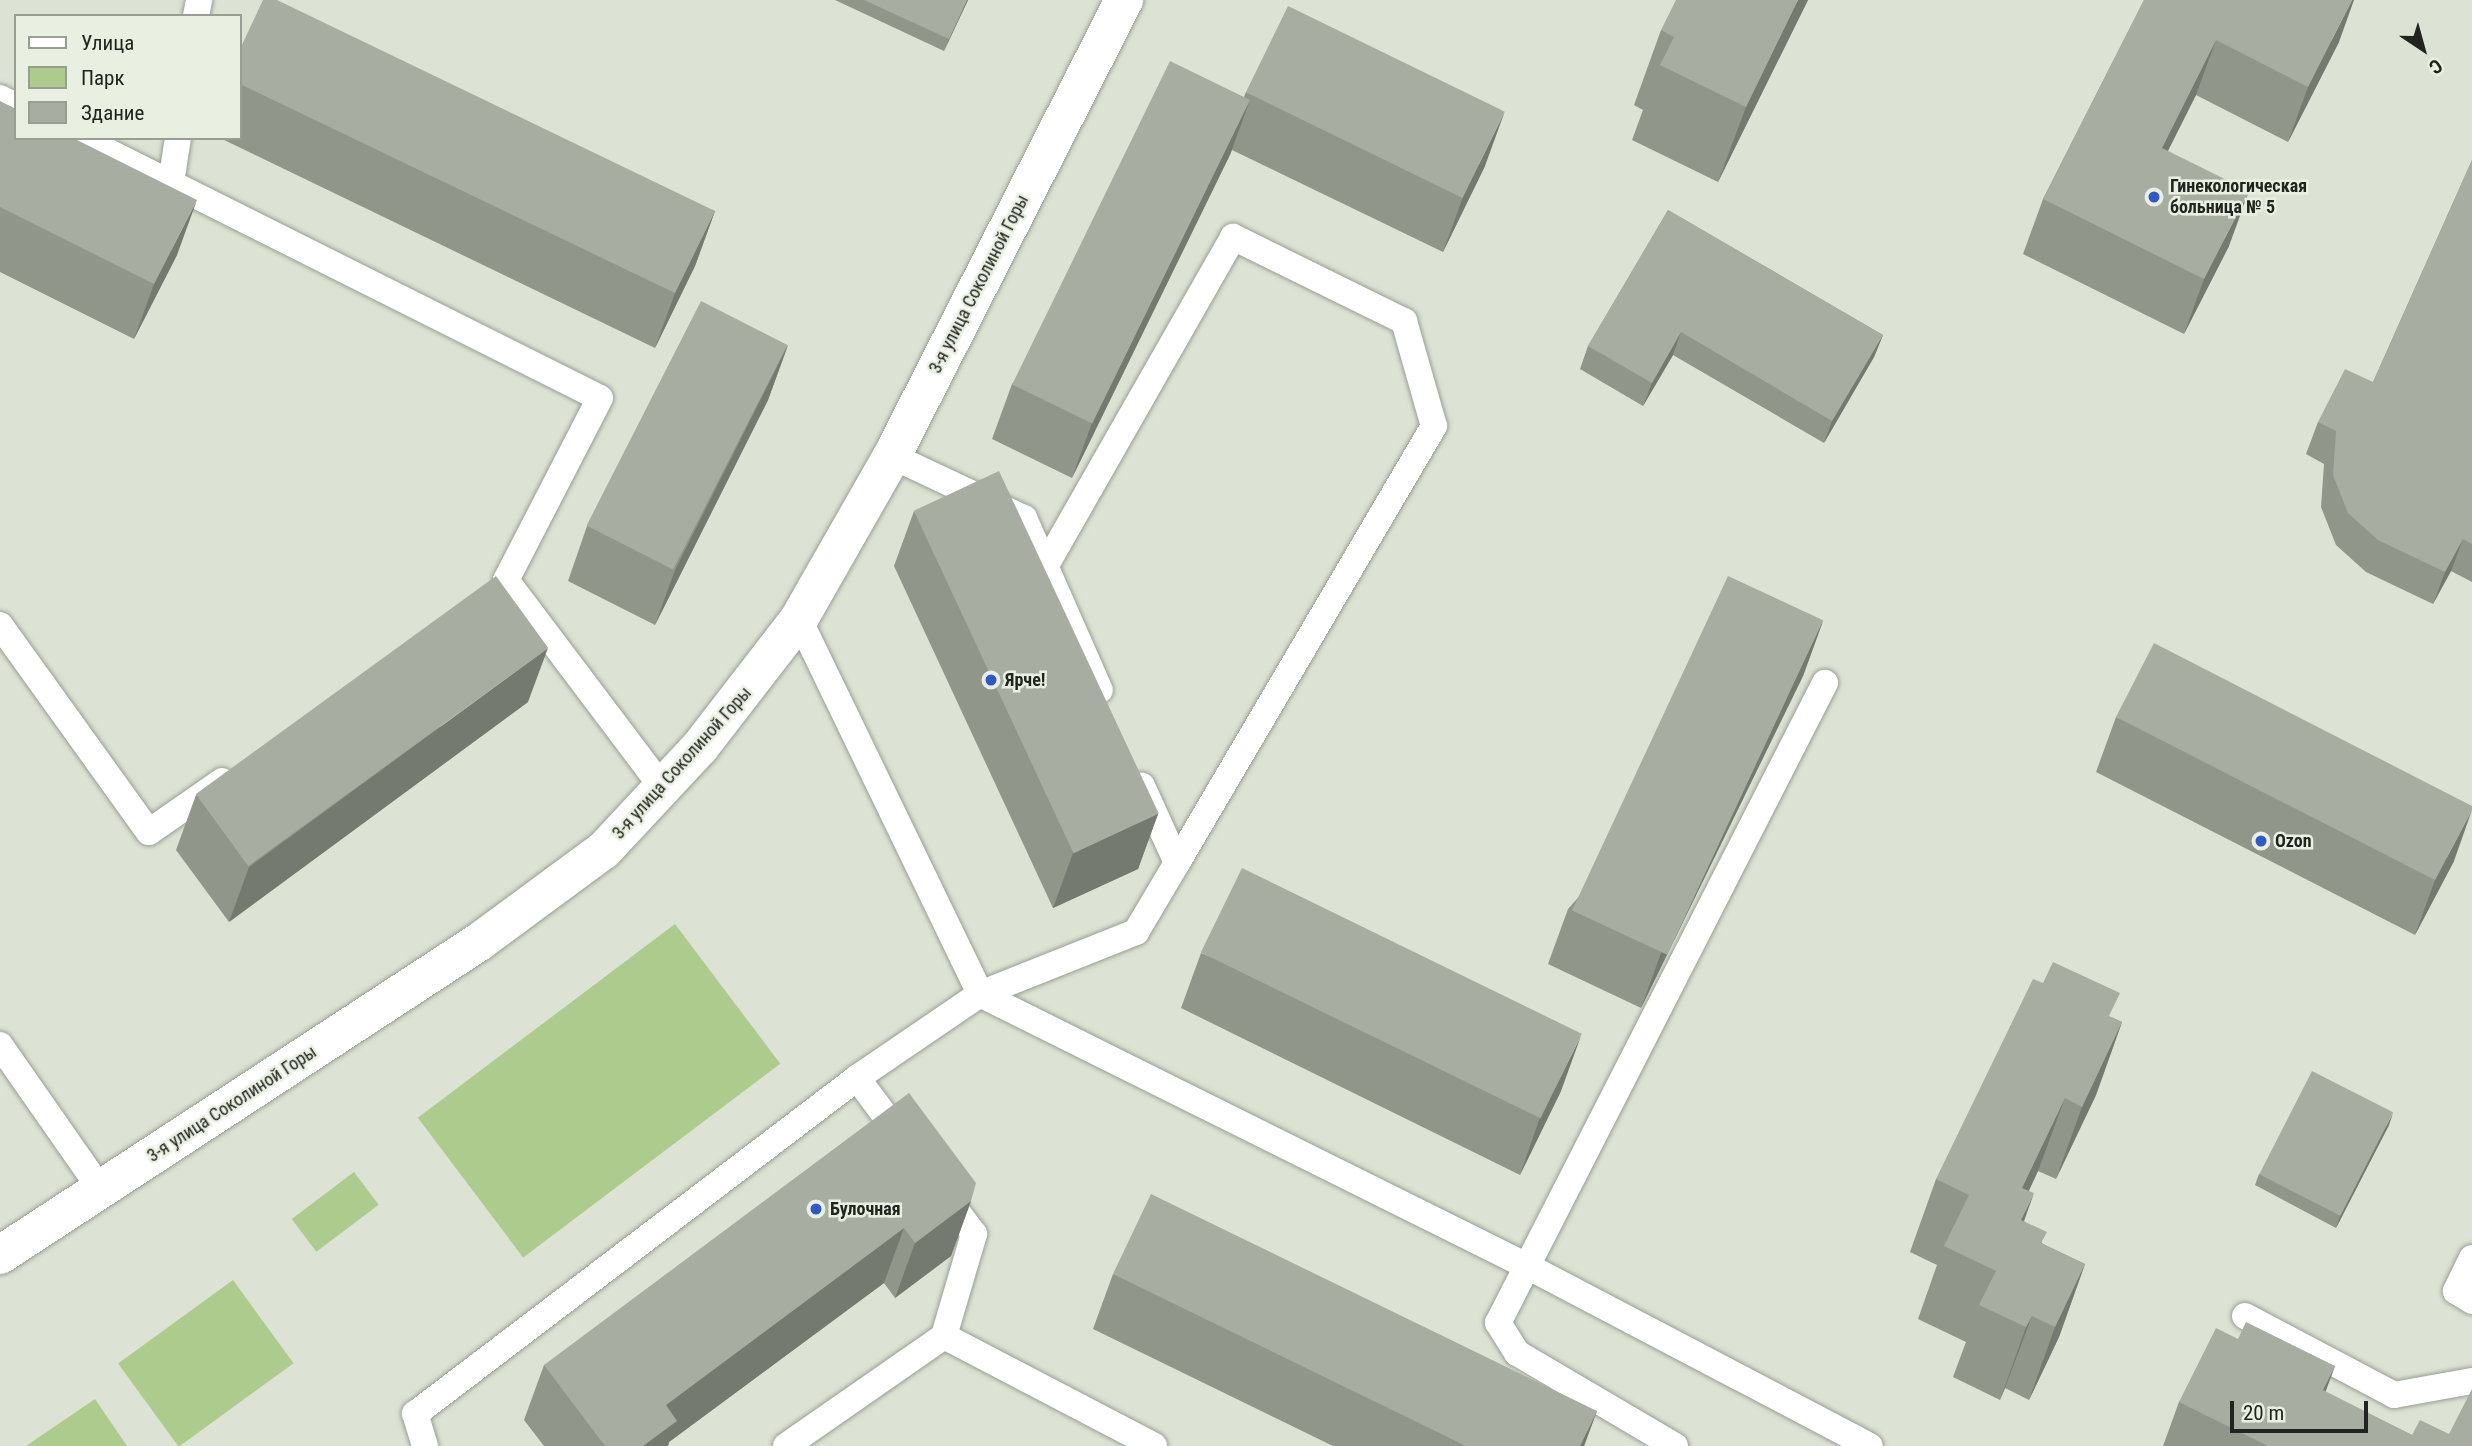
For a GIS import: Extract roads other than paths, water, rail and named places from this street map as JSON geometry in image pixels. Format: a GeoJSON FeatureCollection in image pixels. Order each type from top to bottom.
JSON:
{"type":"FeatureCollection","features":[{"type":"Feature","properties":{"kind":"street","name":"3-я улица Соколиной Горы"},"geometry":{"type":"LineString","coordinates":[[0,1255],[479,942],[604,850],[663,788],[745,695],[799,620],[892,456],[1124,0]]}},
{"type":"Feature","properties":{"kind":"lane"},"geometry":{"type":"LineString","coordinates":[[85,140],[600,398],[506,580],[484,596]]}},
{"type":"Feature","properties":{"kind":"lane"},"geometry":{"type":"LineString","coordinates":[[171,183],[178,140]]}},
{"type":"Feature","properties":{"kind":"lane"},"geometry":{"type":"LineString","coordinates":[[425,1446],[415,1414],[857,1078],[980,994],[1136,932],[1434,426],[1404,321],[1233,237],[1045,567]]}},
{"type":"Feature","properties":{"kind":"lane"},"geometry":{"type":"LineString","coordinates":[[892,456],[1024,518],[1111,716]]}},
{"type":"Feature","properties":{"kind":"lane"},"geometry":{"type":"LineString","coordinates":[[506,580],[663,788]]}},
{"type":"Feature","properties":{"kind":"lane"},"geometry":{"type":"LineString","coordinates":[[799,620],[980,994],[1527,1266],[1870,1446]]}},
{"type":"Feature","properties":{"kind":"lane"},"geometry":{"type":"LineString","coordinates":[[0,625],[149,832],[250,761]]}},
{"type":"Feature","properties":{"kind":"lane"},"geometry":{"type":"LineString","coordinates":[[1675,1446],[1631,1436],[1517,1353],[1498,1324],[1825,683]]}},
{"type":"Feature","properties":{"kind":"lane"},"geometry":{"type":"LineString","coordinates":[[1133,765],[1177,863]]}},
{"type":"Feature","properties":{"kind":"lane"},"geometry":{"type":"LineString","coordinates":[[0,1045],[102,1190]]}},
{"type":"Feature","properties":{"kind":"lane"},"geometry":{"type":"LineString","coordinates":[[786,1446],[944,1336],[974,1234],[857,1078]]}},
{"type":"Feature","properties":{"kind":"lane"},"geometry":{"type":"LineString","coordinates":[[2472,1258],[2456,1291],[2472,1301]]}},
{"type":"Feature","properties":{"kind":"lane"},"geometry":{"type":"LineString","coordinates":[[2245,1316],[2393,1395],[2472,1381]]}},
{"type":"Feature","properties":{"kind":"lane"},"geometry":{"type":"LineString","coordinates":[[944,1336],[1154,1446]]}},
{"type":"Feature","properties":{"kind":"place","name":"Гинекологическая больница № 5"},"geometry":{"type":"Point","coordinates":[2154,197]}},
{"type":"Feature","properties":{"kind":"place","name":"Ярче!"},"geometry":{"type":"Point","coordinates":[991,680]}},
{"type":"Feature","properties":{"kind":"place","name":"Ozon"},"geometry":{"type":"Point","coordinates":[2261,841]}},
{"type":"Feature","properties":{"kind":"place","name":"Булочная"},"geometry":{"type":"Point","coordinates":[816,1209]}}]}
